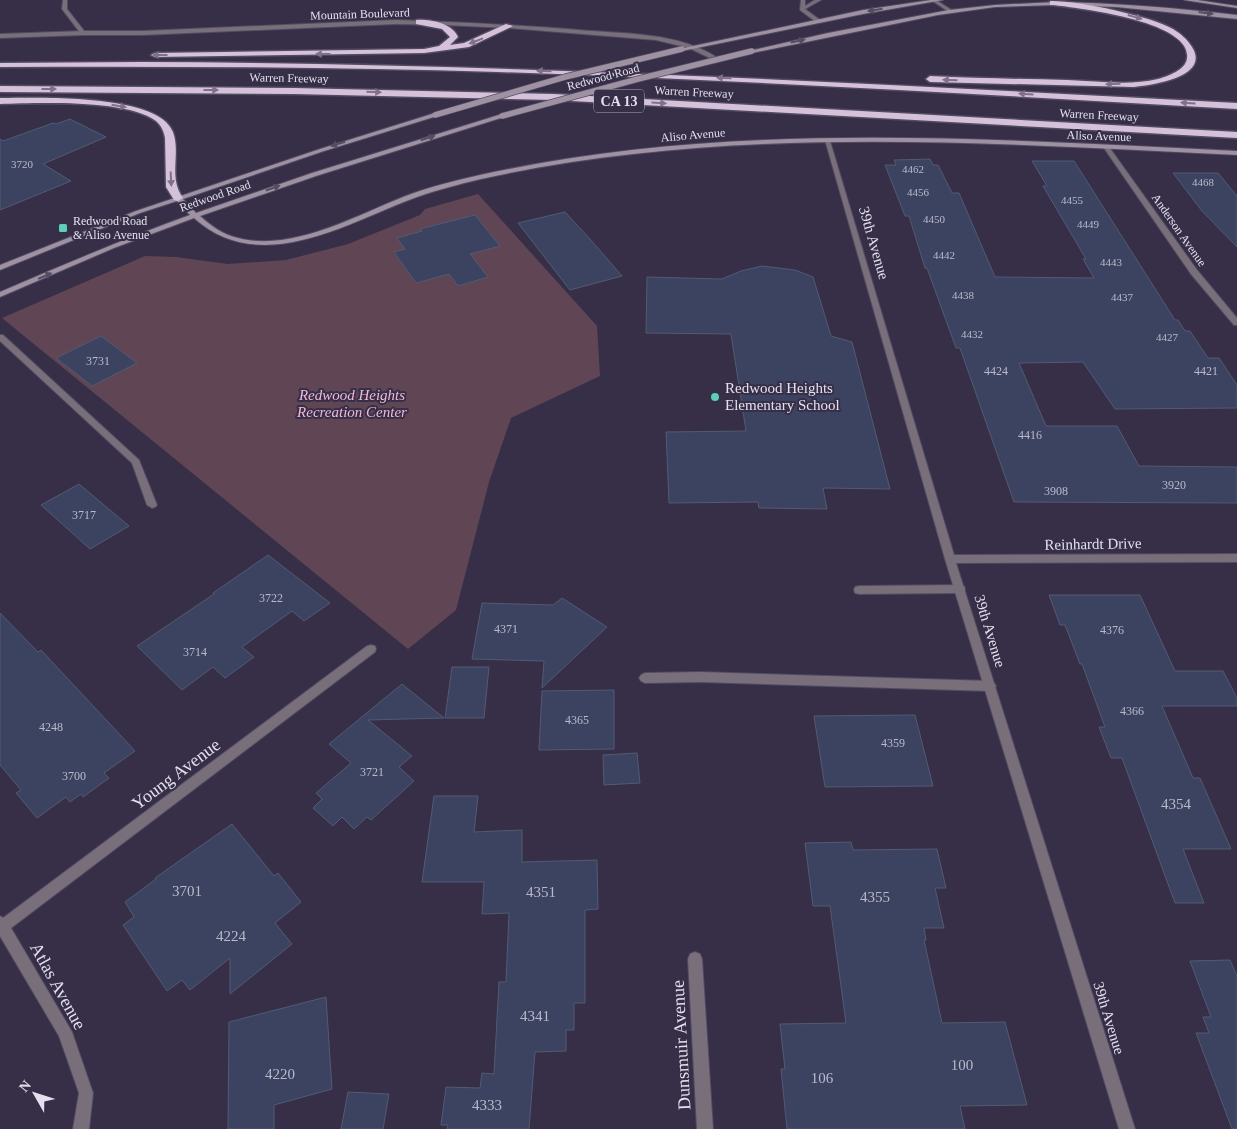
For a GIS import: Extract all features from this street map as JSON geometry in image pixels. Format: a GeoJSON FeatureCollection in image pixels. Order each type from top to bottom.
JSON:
{"type":"FeatureCollection","features":[{"type":"Feature","properties":{"kind":"highway"},"geometry":{"type":"LineString","coordinates":[[925,79],[1136,83],[1172,76],[1190,63],[1193,56],[1190,48],[1162,26],[1114,11],[1053,3]]}},
{"type":"Feature","properties":{"kind":"highway"},"geometry":{"type":"LineString","coordinates":[[419,22],[439,25],[453,32],[454,37],[441,49]]}},
{"type":"Feature","properties":{"kind":"highway"},"geometry":{"type":"LineString","coordinates":[[0,59],[142,55],[377,53],[441,49],[466,44],[509,26]]}},
{"type":"Feature","properties":{"kind":"highway","name":"Warren Freeway"},"geometry":{"type":"LineString","coordinates":[[0,65],[431,68],[753,79],[1237,106]]}},
{"type":"Feature","properties":{"kind":"highway"},"geometry":{"type":"LineString","coordinates":[[753,79],[906,78]]}},
{"type":"Feature","properties":{"kind":"highway","name":"Warren Freeway"},"geometry":{"type":"LineString","coordinates":[[0,89],[314,91],[554,97],[1237,135]]}},
{"type":"Feature","properties":{"kind":"highway"},"geometry":{"type":"LineString","coordinates":[[0,101],[100,103],[132,108],[156,118],[168,130],[171,148],[170,184],[178,198]]}},
{"type":"Feature","properties":{"kind":"main road","name":"Redwood Road"},"geometry":{"type":"LineString","coordinates":[[0,268],[83,233],[178,198],[435,114],[565,77],[692,46],[936,0]]}},
{"type":"Feature","properties":{"kind":"main road"},"geometry":{"type":"LineString","coordinates":[[1186,0],[1237,6]]}},
{"type":"Feature","properties":{"kind":"main road","name":"Redwood Road"},"geometry":{"type":"LineString","coordinates":[[0,295],[127,240],[194,215],[356,161],[502,116],[716,59],[950,11],[993,6],[1053,3],[1116,4],[1237,17]]}},
{"type":"Feature","properties":{"kind":"main road","name":"Aliso Avenue"},"geometry":{"type":"LineString","coordinates":[[178,198],[194,215],[215,231],[230,238],[258,242],[275,241],[328,230],[410,197],[469,180],[565,161],[614,154],[718,144],[770,140],[870,140],[1237,152]]}},
{"type":"Feature","properties":{"kind":"street"},"geometry":{"type":"LineString","coordinates":[[65,0],[64,9],[83,32]]}},
{"type":"Feature","properties":{"kind":"street"},"geometry":{"type":"LineString","coordinates":[[802,9],[803,0]]}},
{"type":"Feature","properties":{"kind":"street"},"geometry":{"type":"LineString","coordinates":[[802,9],[819,0]]}},
{"type":"Feature","properties":{"kind":"street"},"geometry":{"type":"LineString","coordinates":[[936,0],[950,11]]}},
{"type":"Feature","properties":{"kind":"street"},"geometry":{"type":"LineString","coordinates":[[802,9],[818,21]]}},
{"type":"Feature","properties":{"kind":"street","name":"Mountain Boulevard"},"geometry":{"type":"LineString","coordinates":[[0,36],[83,32],[143,34],[419,22],[509,26],[656,38],[692,46],[716,59]]}},
{"type":"Feature","properties":{"kind":"street","name":"39th Avenue"},"geometry":{"type":"LineString","coordinates":[[827,140],[950,559],[1127,1129]]}},
{"type":"Feature","properties":{"kind":"street","name":"Anderson Avenue"},"geometry":{"type":"LineString","coordinates":[[1107,148],[1194,272],[1237,322]]}},
{"type":"Feature","properties":{"kind":"street"},"geometry":{"type":"LineString","coordinates":[[0,336],[136,462],[152,505]]}},
{"type":"Feature","properties":{"kind":"street","name":"Reinhardt Drive"},"geometry":{"type":"LineString","coordinates":[[950,559],[1237,558]]}},
{"type":"Feature","properties":{"kind":"street"},"geometry":{"type":"LineString","coordinates":[[859,590],[960,589]]}},
{"type":"Feature","properties":{"kind":"street","name":"Young Avenue"},"geometry":{"type":"LineString","coordinates":[[1,924],[371,649]]}},
{"type":"Feature","properties":{"kind":"street"},"geometry":{"type":"LineString","coordinates":[[645,678],[700,677],[990,686]]}},
{"type":"Feature","properties":{"kind":"street","name":"Atlas Avenue"},"geometry":{"type":"LineString","coordinates":[[1,924],[65,1032],[86,1093],[80,1129]]}},
{"type":"Feature","properties":{"kind":"street","name":"Dunsmuir Avenue"},"geometry":{"type":"LineString","coordinates":[[695,959],[705,1129]]}},
{"type":"Feature","properties":{"kind":"green space","name":"Redwood Heights Recreation Center"},"geometry":{"type":"Polygon","coordinates":[[[478,194],[597,326],[600,376],[511,418],[489,482],[456,610],[408,649],[2,318],[145,256],[176,257],[228,264],[286,260],[348,244],[420,215],[425,209],[478,194]]]}},
{"type":"Feature","properties":{"kind":"building"},"geometry":{"type":"Polygon","coordinates":[[[70,119],[106,137],[43,164],[71,181],[0,210],[0,139],[3,141],[53,123],[56,124],[70,119]]]}},
{"type":"Feature","properties":{"kind":"building"},"geometry":{"type":"Polygon","coordinates":[[[930,159],[933,165],[938,165],[952,193],[959,193],[995,277],[1094,278],[1083,259],[1086,259],[1043,186],[1047,186],[1032,161],[1074,161],[1175,320],[1178,320],[1185,331],[1190,331],[1208,358],[1219,358],[1237,385],[1237,408],[1115,409],[1083,362],[1019,363],[1046,426],[1117,426],[1139,466],[1237,467],[1237,503],[1014,502],[960,348],[956,348],[927,268],[925,268],[909,216],[905,216],[885,165],[896,165],[894,160],[930,159]]]}},
{"type":"Feature","properties":{"kind":"building"},"geometry":{"type":"Polygon","coordinates":[[[1173,173],[1218,173],[1237,196],[1237,247],[1202,211],[1173,173]]]}},
{"type":"Feature","properties":{"kind":"building"},"geometry":{"type":"Polygon","coordinates":[[[565,212],[622,276],[570,290],[518,223],[565,212]]]}},
{"type":"Feature","properties":{"kind":"building"},"geometry":{"type":"Polygon","coordinates":[[[475,215],[500,246],[470,254],[488,277],[458,286],[449,274],[416,283],[394,252],[405,249],[397,238],[422,231],[420,229],[475,215]]]}},
{"type":"Feature","properties":{"kind":"building"},"geometry":{"type":"Polygon","coordinates":[[[762,266],[795,270],[813,277],[831,336],[852,342],[890,489],[823,488],[827,509],[759,508],[758,502],[669,503],[666,432],[746,431],[731,334],[646,333],[647,277],[722,279],[741,271],[762,266]]]}},
{"type":"Feature","properties":{"kind":"building"},"geometry":{"type":"Polygon","coordinates":[[[101,336],[137,363],[92,386],[56,358],[101,336]]]}},
{"type":"Feature","properties":{"kind":"building"},"geometry":{"type":"Polygon","coordinates":[[[79,484],[129,526],[90,549],[41,505],[79,484]]]}},
{"type":"Feature","properties":{"kind":"building"},"geometry":{"type":"Polygon","coordinates":[[[268,555],[330,603],[304,621],[292,611],[242,647],[254,657],[225,678],[213,667],[182,690],[137,646],[268,555]]]}},
{"type":"Feature","properties":{"kind":"building"},"geometry":{"type":"Polygon","coordinates":[[[1049,595],[1140,595],[1175,671],[1223,671],[1237,698],[1237,706],[1162,706],[1193,778],[1200,778],[1231,849],[1183,849],[1204,903],[1175,903],[1122,758],[1111,758],[1099,727],[1105,727],[1082,664],[1080,664],[1065,625],[1060,625],[1049,595]]]}},
{"type":"Feature","properties":{"kind":"building"},"geometry":{"type":"Polygon","coordinates":[[[562,598],[607,627],[542,688],[544,661],[472,659],[482,603],[553,605],[562,598]]]}},
{"type":"Feature","properties":{"kind":"building"},"geometry":{"type":"Polygon","coordinates":[[[0,613],[38,652],[41,650],[135,751],[104,773],[109,778],[83,797],[81,794],[70,802],[66,797],[37,818],[16,793],[21,790],[0,765],[0,613]]]}},
{"type":"Feature","properties":{"kind":"building"},"geometry":{"type":"Polygon","coordinates":[[[452,667],[489,667],[484,718],[445,718],[452,667]]]}},
{"type":"Feature","properties":{"kind":"building"},"geometry":{"type":"Polygon","coordinates":[[[402,684],[444,718],[368,720],[412,756],[399,767],[414,781],[371,820],[367,817],[354,829],[342,817],[333,826],[313,808],[322,799],[316,793],[351,763],[329,744],[402,684]]]}},
{"type":"Feature","properties":{"kind":"building"},"geometry":{"type":"Polygon","coordinates":[[[614,690],[614,749],[539,750],[542,691],[614,690]]]}},
{"type":"Feature","properties":{"kind":"building"},"geometry":{"type":"Polygon","coordinates":[[[915,715],[933,786],[825,787],[814,716],[915,715]]]}},
{"type":"Feature","properties":{"kind":"building"},"geometry":{"type":"Polygon","coordinates":[[[637,753],[640,783],[604,785],[603,755],[637,753]]]}},
{"type":"Feature","properties":{"kind":"building"},"geometry":{"type":"Polygon","coordinates":[[[434,796],[478,796],[474,832],[522,830],[522,862],[597,860],[598,909],[585,910],[585,1003],[574,1003],[574,1030],[566,1030],[566,1051],[535,1052],[529,1129],[447,1129],[448,1125],[441,1125],[446,1087],[480,1088],[482,1073],[494,1074],[499,982],[506,982],[509,913],[482,914],[484,882],[422,882],[434,796]]]}},
{"type":"Feature","properties":{"kind":"building"},"geometry":{"type":"Polygon","coordinates":[[[232,824],[274,876],[278,873],[301,902],[275,923],[292,944],[230,994],[230,958],[190,990],[182,980],[167,991],[123,925],[134,917],[125,902],[155,878],[232,824]]]}},
{"type":"Feature","properties":{"kind":"building"},"geometry":{"type":"Polygon","coordinates":[[[851,842],[853,850],[937,849],[946,888],[935,888],[944,928],[924,928],[926,940],[924,940],[942,1023],[1005,1022],[1027,1105],[960,1106],[965,1129],[787,1129],[781,1069],[785,1069],[780,1024],[846,1023],[830,906],[813,906],[805,843],[851,842]]]}},
{"type":"Feature","properties":{"kind":"building"},"geometry":{"type":"Polygon","coordinates":[[[1230,960],[1237,976],[1237,1129],[1232,1129],[1196,1033],[1209,1033],[1203,1017],[1211,1017],[1190,961],[1230,960]]]}},
{"type":"Feature","properties":{"kind":"building"},"geometry":{"type":"Polygon","coordinates":[[[326,997],[332,1089],[274,1105],[274,1129],[228,1129],[229,1022],[326,997]]]}},
{"type":"Feature","properties":{"kind":"building"},"geometry":{"type":"Polygon","coordinates":[[[348,1092],[389,1094],[383,1129],[341,1129],[348,1092]]]}},
{"type":"Feature","properties":{"kind":"place","name":"Redwood Road & Aliso Avenue"},"geometry":{"type":"Point","coordinates":[63,228]}},
{"type":"Feature","properties":{"kind":"place","name":"Redwood Heights Elementary School"},"geometry":{"type":"Point","coordinates":[715,397]}}]}
